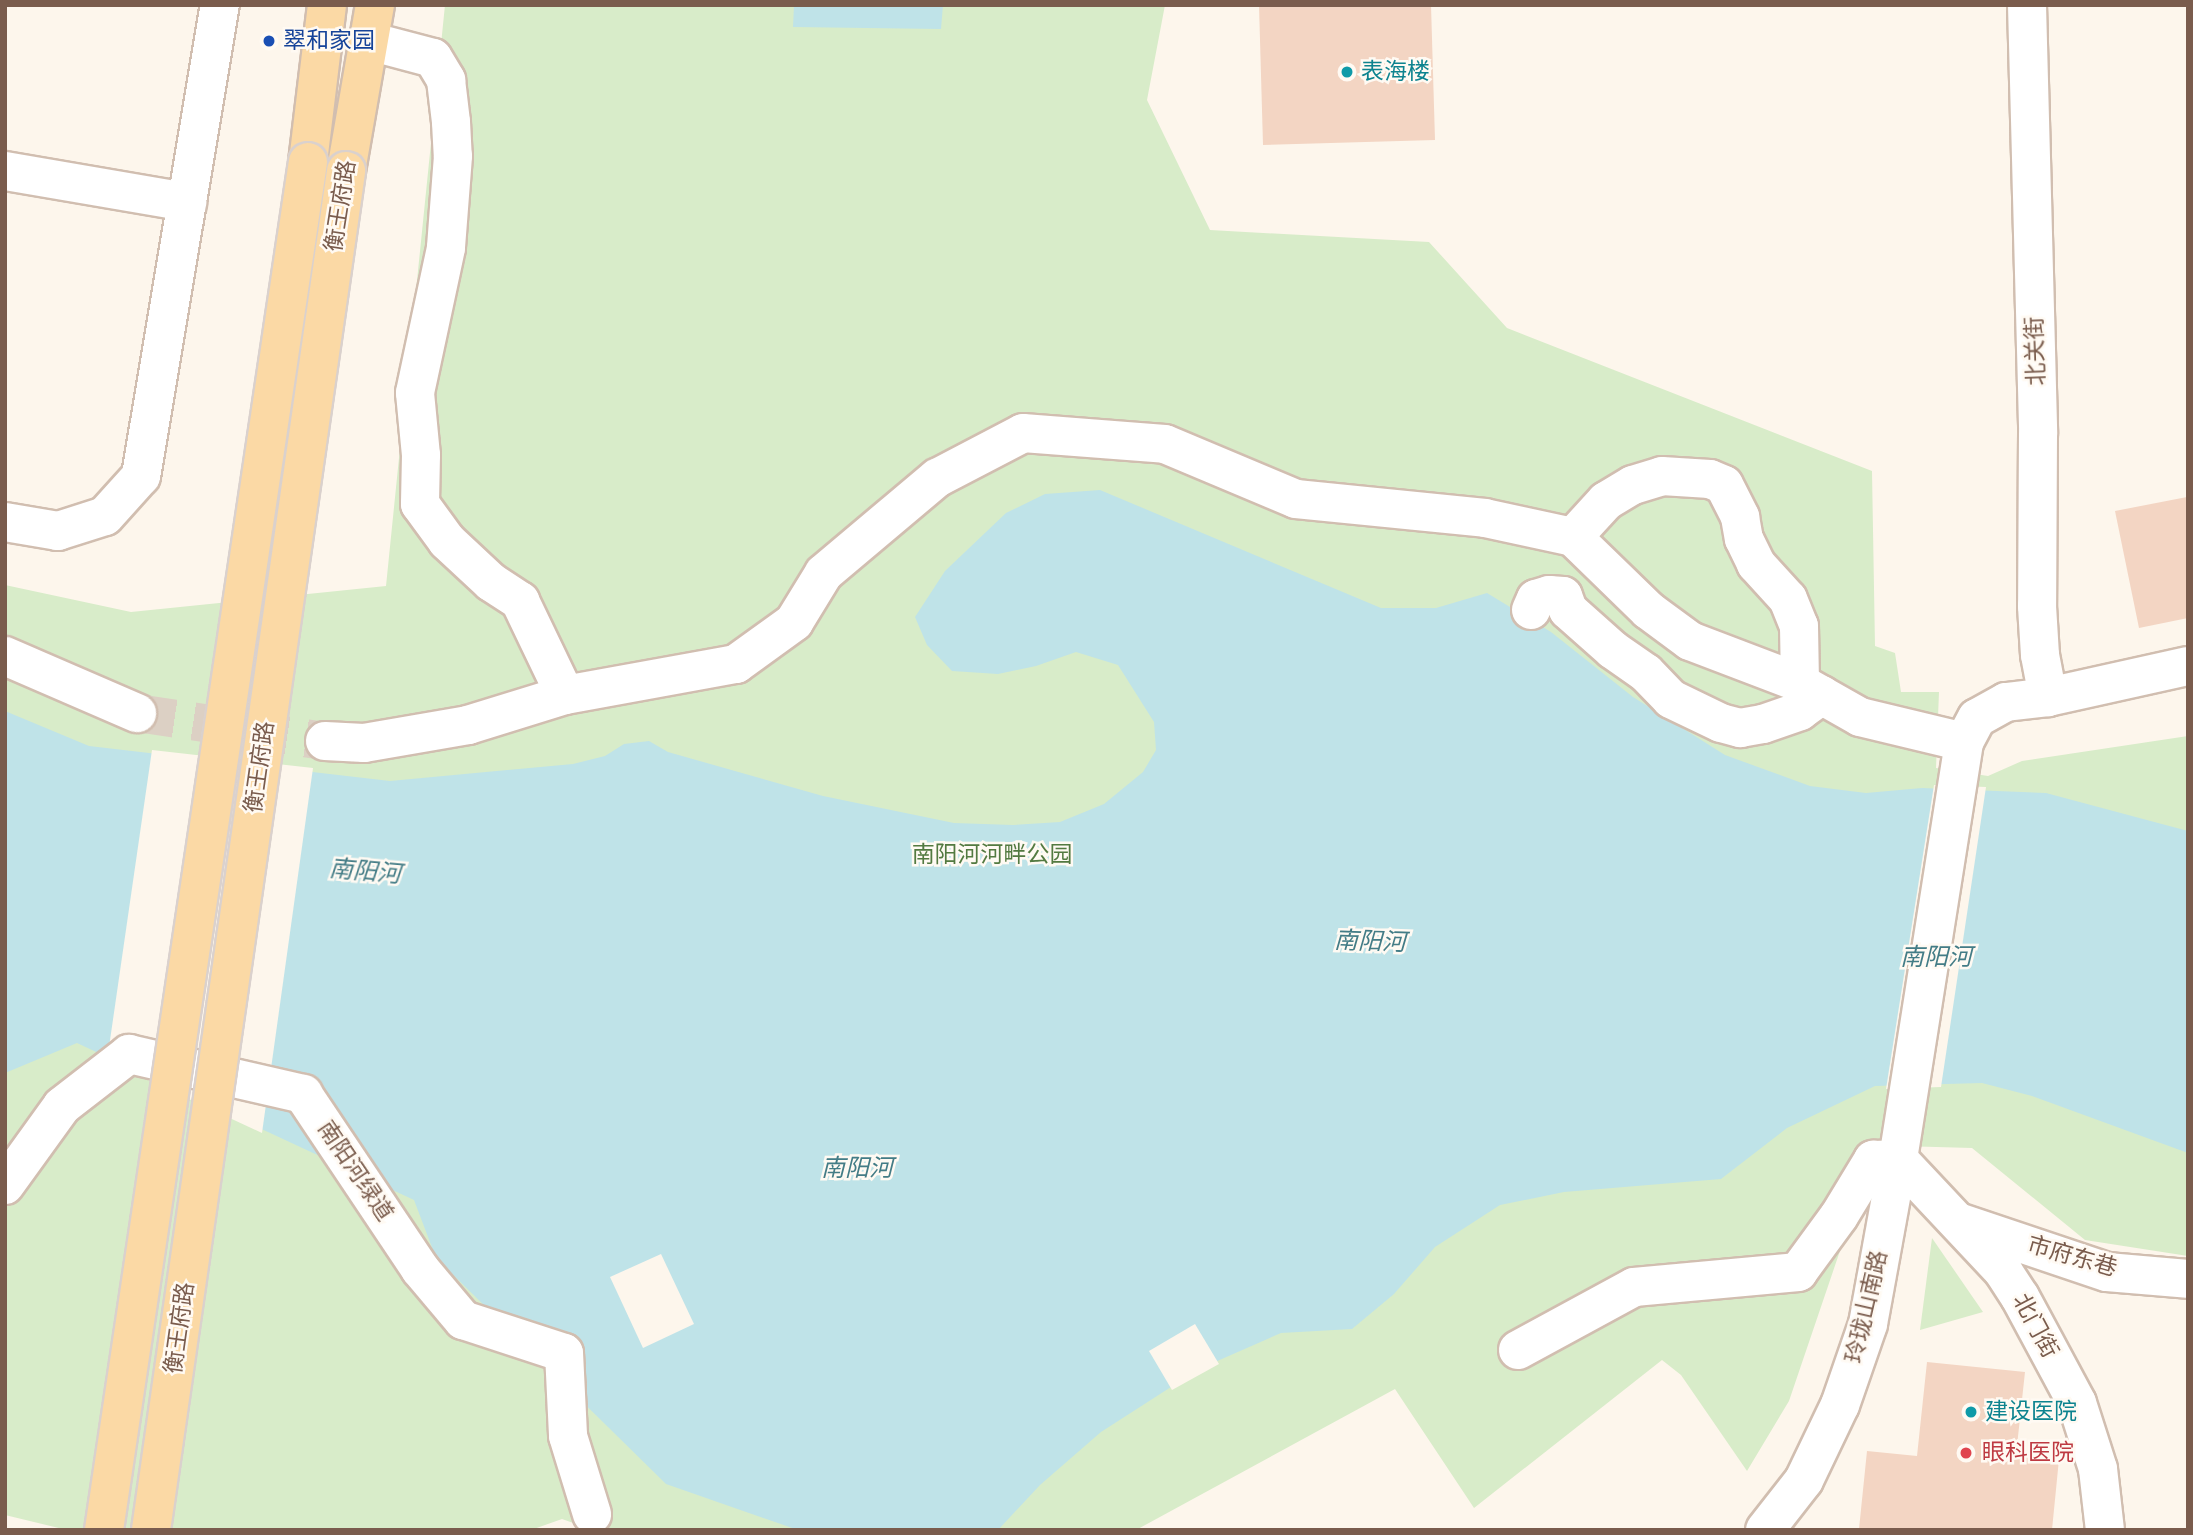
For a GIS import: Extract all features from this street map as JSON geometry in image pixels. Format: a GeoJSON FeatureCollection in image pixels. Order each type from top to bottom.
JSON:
{"type":"FeatureCollection","features":[{"type":"Feature","properties":{"kind":"main road","name":"衡王府路"},"geometry":{"type":"LineString","coordinates":[[104,1530],[308,162],[327,5]]}},
{"type":"Feature","properties":{"kind":"main road","name":"衡王府路"},"geometry":{"type":"LineString","coordinates":[[151,1530],[346,171],[372,23]]}},
{"type":"Feature","properties":{"kind":"street"},"geometry":{"type":"LineString","coordinates":[[5,522],[58,531],[105,516],[141,476],[220,5]]}},
{"type":"Feature","properties":{"kind":"street","name":"北关街"},"geometry":{"type":"LineString","coordinates":[[2027,5],[2038,434],[2037,606],[2040,655],[2048,697]]}},
{"type":"Feature","properties":{"kind":"street"},"geometry":{"type":"LineString","coordinates":[[372,23],[433,58],[446,80],[451,122],[453,156],[446,248],[415,393],[421,455],[420,504],[447,541],[491,582],[520,601],[565,695]]}},
{"type":"Feature","properties":{"kind":"street"},"geometry":{"type":"LineString","coordinates":[[5,171],[187,202]]}},
{"type":"Feature","properties":{"kind":"street"},"geometry":{"type":"LineString","coordinates":[[325,741],[365,743],[468,725],[565,695],[736,664],[794,622],[824,573],[937,478],[1023,433],[1165,444],[1296,499],[1485,518],[1573,537],[1648,610],[1690,640],[1811,689],[1860,717],[1961,757],[1977,718],[2006,702],[2048,697],[2188,666]]}},
{"type":"Feature","properties":{"kind":"street"},"geometry":{"type":"LineString","coordinates":[[1531,610],[1536,599],[1549,595],[1563,596],[1568,610],[1613,650],[1646,673],[1671,699],[1721,723],[1740,728],[1763,724],[1800,711],[1811,689],[1799,626],[1788,599],[1756,564],[1744,539],[1740,517],[1724,485],[1710,479],[1662,476],[1633,485],[1606,501],[1573,537]]}},
{"type":"Feature","properties":{"kind":"street"},"geometry":{"type":"LineString","coordinates":[[5,656],[137,713]]}},
{"type":"Feature","properties":{"kind":"street","name":"玲珑山南路"},"geometry":{"type":"LineString","coordinates":[[1765,1530],[1804,1480],[1859,1355],[1899,1152],[1961,757]]}},
{"type":"Feature","properties":{"kind":"street","name":"南阳河绿道"},"geometry":{"type":"LineString","coordinates":[[5,1185],[62,1106],[128,1054],[303,1094],[420,1269],[463,1320],[564,1353],[568,1436],[592,1514]]}},
{"type":"Feature","properties":{"kind":"street"},"geometry":{"type":"LineString","coordinates":[[1518,1350],[1634,1287],[1798,1272],[1839,1216],[1873,1160],[1899,1152]]}},
{"type":"Feature","properties":{"kind":"street","name":"北门街"},"geometry":{"type":"LineString","coordinates":[[1899,1152],[2003,1271],[2077,1403],[2098,1469],[2105,1530]]}},
{"type":"Feature","properties":{"kind":"street","name":"市府东巷"},"geometry":{"type":"LineString","coordinates":[[1959,1222],[2107,1272],[2188,1279]]}},
{"type":"Feature","properties":{"kind":"green space","name":"南阳河河畔公园"},"geometry":{"type":"Polygon","coordinates":[[[445,5],[1165,5],[1147,100],[1210,230],[1429,242],[1507,328],[1872,471],[1875,646],[1895,653],[1901,692],[1939,692],[1936,768],[1988,776],[2022,761],[2188,736],[2188,1256],[2085,1240],[1972,1148],[1900,1146],[1843,1242],[1789,1401],[1747,1471],[1681,1375],[1662,1360],[1474,1508],[1395,1389],[1136,1530],[593,1530],[562,1519],[531,1530],[67,1530],[5,1515],[5,585],[131,612],[386,586],[445,5]]]}},
{"type":"Feature","properties":{"kind":"green space"},"geometry":{"type":"Polygon","coordinates":[[[1932,1238],[1983,1312],[1920,1330],[1932,1238]]]}},
{"type":"Feature","properties":{"kind":"water"},"geometry":{"type":"Polygon","coordinates":[[[794,5],[943,5],[941,29],[793,27],[794,5]]]}},
{"type":"Feature","properties":{"kind":"water","name":"南阳河"},"geometry":{"type":"Polygon","coordinates":[[[1100,490],[1381,608],[1436,608],[1487,593],[1551,632],[1633,697],[1725,755],[1810,786],[1866,793],[1922,788],[2046,793],[2188,831],[2188,1153],[2032,1096],[1982,1083],[1875,1086],[1787,1128],[1721,1179],[1564,1192],[1500,1205],[1435,1247],[1394,1294],[1352,1329],[1281,1333],[1199,1369],[1101,1432],[1040,1485],[998,1530],[798,1530],[666,1484],[436,1258],[414,1200],[77,1043],[5,1073],[5,711],[89,746],[390,781],[573,764],[605,756],[624,744],[649,741],[668,752],[823,796],[954,823],[1013,825],[1060,822],[1104,804],[1143,772],[1156,750],[1154,722],[1118,665],[1076,652],[1036,666],[998,674],[952,671],[927,645],[915,617],[945,571],[1006,513],[1045,494],[1100,490]]]}},
{"type":"Feature","properties":{"kind":"pier"},"geometry":{"type":"Polygon","coordinates":[[[152,750],[313,768],[262,1133],[107,1061],[152,750]]]}},
{"type":"Feature","properties":{"kind":"pier"},"geometry":{"type":"Polygon","coordinates":[[[1934,785],[1986,787],[1941,1087],[1886,1089],[1934,785]]]}},
{"type":"Feature","properties":{"kind":"pier"},"geometry":{"type":"Polygon","coordinates":[[[661,1254],[694,1324],[643,1348],[610,1277],[661,1254]]]}},
{"type":"Feature","properties":{"kind":"pier"},"geometry":{"type":"Polygon","coordinates":[[[1195,1324],[1219,1364],[1172,1390],[1149,1351],[1195,1324]]]}},
{"type":"Feature","properties":{"kind":"building","name":"表海楼"},"geometry":{"type":"Polygon","coordinates":[[[1259,5],[1431,5],[1435,140],[1263,145],[1259,5]]]}},
{"type":"Feature","properties":{"kind":"building"},"geometry":{"type":"Polygon","coordinates":[[[2187,497],[2188,618],[2139,628],[2115,511],[2187,497]]]}},
{"type":"Feature","properties":{"kind":"building","name":"眼科医院"},"geometry":{"type":"Polygon","coordinates":[[[1927,1362],[2025,1372],[2016,1455],[2059,1459],[2052,1530],[1859,1529],[1867,1451],[1917,1456],[1927,1362]]]}},
{"type":"Feature","properties":{"kind":"tunnel"},"geometry":{"type":"LineString","coordinates":[[137,713],[325,741]]}},
{"type":"Feature","properties":{"kind":"place","name":"翠和家园"},"geometry":{"type":"Point","coordinates":[269,41]}},
{"type":"Feature","properties":{"kind":"place","name":"表海楼"},"geometry":{"type":"Point","coordinates":[1347,72]}},
{"type":"Feature","properties":{"kind":"place","name":"建设医院"},"geometry":{"type":"Point","coordinates":[1971,1412]}},
{"type":"Feature","properties":{"kind":"place","name":"眼科医院"},"geometry":{"type":"Point","coordinates":[1966,1453]}}]}
